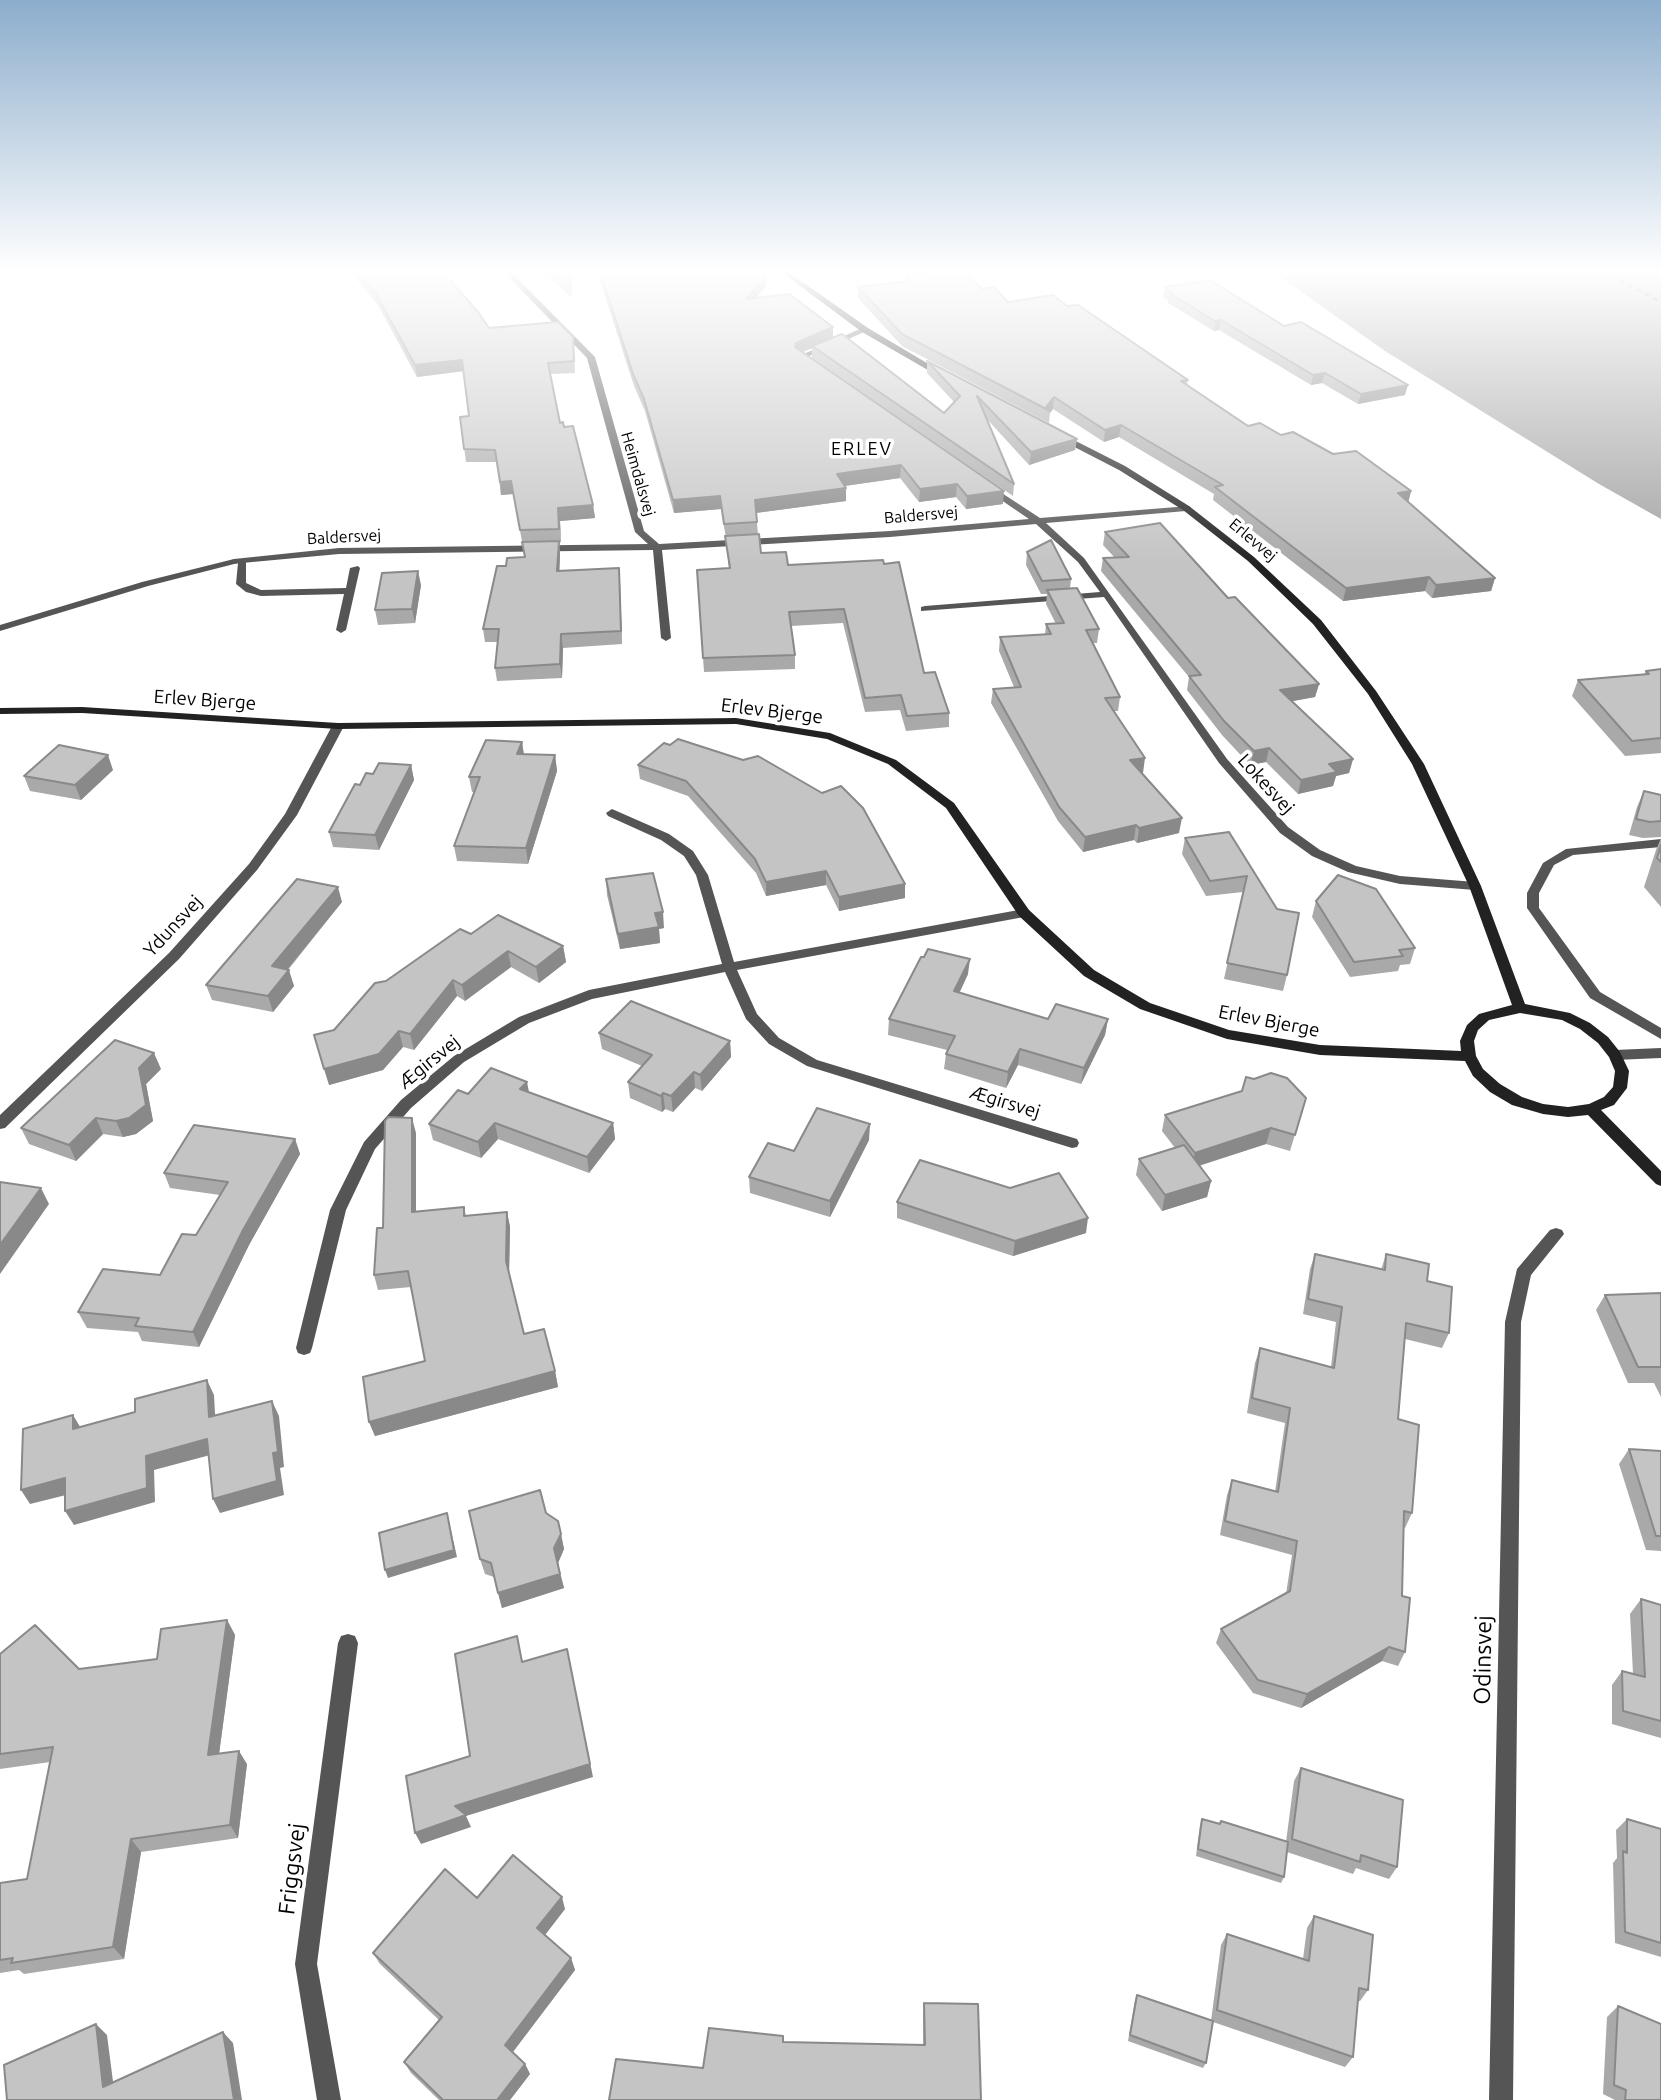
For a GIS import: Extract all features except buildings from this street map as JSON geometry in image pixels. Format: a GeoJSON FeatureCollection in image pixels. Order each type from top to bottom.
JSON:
{"type":"FeatureCollection","features":[{"type":"Feature","properties":{"kind":"street","name":"Heimdalsvej"},"geometry":{"type":"LineString","coordinates":[[594,369],[640,532],[657,547]]}},
{"type":"Feature","properties":{"kind":"street"},"geometry":{"type":"LineString","coordinates":[[819,369],[823,372]]}},
{"type":"Feature","properties":{"kind":"street"},"geometry":{"type":"LineString","coordinates":[[933,369],[957,383]]}},
{"type":"Feature","properties":{"kind":"street","name":"Erlevvej"},"geometry":{"type":"LineString","coordinates":[[1050,431],[1122,468],[1186,508],[1251,559],[1317,622],[1372,693],[1418,764],[1475,886],[1520,1008]]}},
{"type":"Feature","properties":{"kind":"street","name":"Lokesvej"},"geometry":{"type":"LineString","coordinates":[[981,482],[1038,521],[1081,560],[1223,761],[1284,830],[1316,853],[1352,869],[1400,880],[1475,886]]}},
{"type":"Feature","properties":{"kind":"street","name":"Baldersvej"},"geometry":{"type":"LineString","coordinates":[[0,628],[145,584],[239,561],[339,551],[657,547],[890,534],[1186,508]]}},
{"type":"Feature","properties":{"kind":"street"},"geometry":{"type":"LineString","coordinates":[[657,547],[666,638]]}},
{"type":"Feature","properties":{"kind":"street"},"geometry":{"type":"LineString","coordinates":[[239,561],[241,584],[248,590],[261,593],[349,591]]}},
{"type":"Feature","properties":{"kind":"street","name":"Baldersvej"},"geometry":{"type":"LineString","coordinates":[[341,630],[355,568]]}},
{"type":"Feature","properties":{"kind":"street"},"geometry":{"type":"LineString","coordinates":[[925,609],[1107,594]]}},
{"type":"Feature","properties":{"kind":"street","name":"Erlev Bjerge"},"geometry":{"type":"LineString","coordinates":[[0,710],[82,710],[338,726],[736,721],[830,736],[892,762],[950,806],[1024,913],[1089,972],[1145,1006],[1227,1034],[1320,1050],[1469,1056]]}},
{"type":"Feature","properties":{"kind":"street","name":"Ydunsvej"},"geometry":{"type":"LineString","coordinates":[[0,1124],[174,956],[253,867],[291,815],[338,726]]}},
{"type":"Feature","properties":{"kind":"street","name":"Ægirsvej"},"geometry":{"type":"LineString","coordinates":[[612,813],[665,837],[689,854],[702,875],[729,967],[751,1016],[774,1041],[812,1063],[1072,1143]]}},
{"type":"Feature","properties":{"kind":"street"},"geometry":{"type":"LineString","coordinates":[[1661,843],[1570,852],[1549,863],[1533,892],[1533,908],[1595,995],[1661,1034]]}},
{"type":"Feature","properties":{"kind":"street","name":"Ægirsvej"},"geometry":{"type":"LineString","coordinates":[[304,1348],[338,1210],[369,1146],[406,1104],[459,1059],[524,1020],[589,995],[1024,913]]}},
{"type":"Feature","properties":{"kind":"street"},"geometry":{"type":"LineString","coordinates":[[1520,1008],[1542,1010],[1586,1026],[1603,1040],[1615,1055],[1622,1071],[1620,1088],[1609,1101],[1591,1109],[1568,1112],[1543,1109],[1517,1101],[1495,1088],[1478,1072],[1469,1056],[1467,1041],[1472,1028],[1484,1017],[1520,1008]]}},
{"type":"Feature","properties":{"kind":"street"},"geometry":{"type":"LineString","coordinates":[[1615,1055],[1661,1053]]}},
{"type":"Feature","properties":{"kind":"street"},"geometry":{"type":"LineString","coordinates":[[1591,1109],[1661,1180]]}},
{"type":"Feature","properties":{"kind":"street","name":"Odinsvej"},"geometry":{"type":"LineString","coordinates":[[1501,2100],[1513,1322],[1523,1273],[1556,1234]]}},
{"type":"Feature","properties":{"kind":"street","name":"Friggsvej"},"geometry":{"type":"LineString","coordinates":[[329,2100],[306,1964],[348,1643]]}},
{"type":"Feature","properties":{"kind":"shaded area"},"geometry":{"type":"Polygon","coordinates":[[[1414,369],[1661,369],[1661,519],[1599,484],[1414,369]]]}},
{"type":"Feature","properties":{"kind":"district","name":"ERLEV"},"geometry":{"type":"Point","coordinates":[862,449]}}]}
